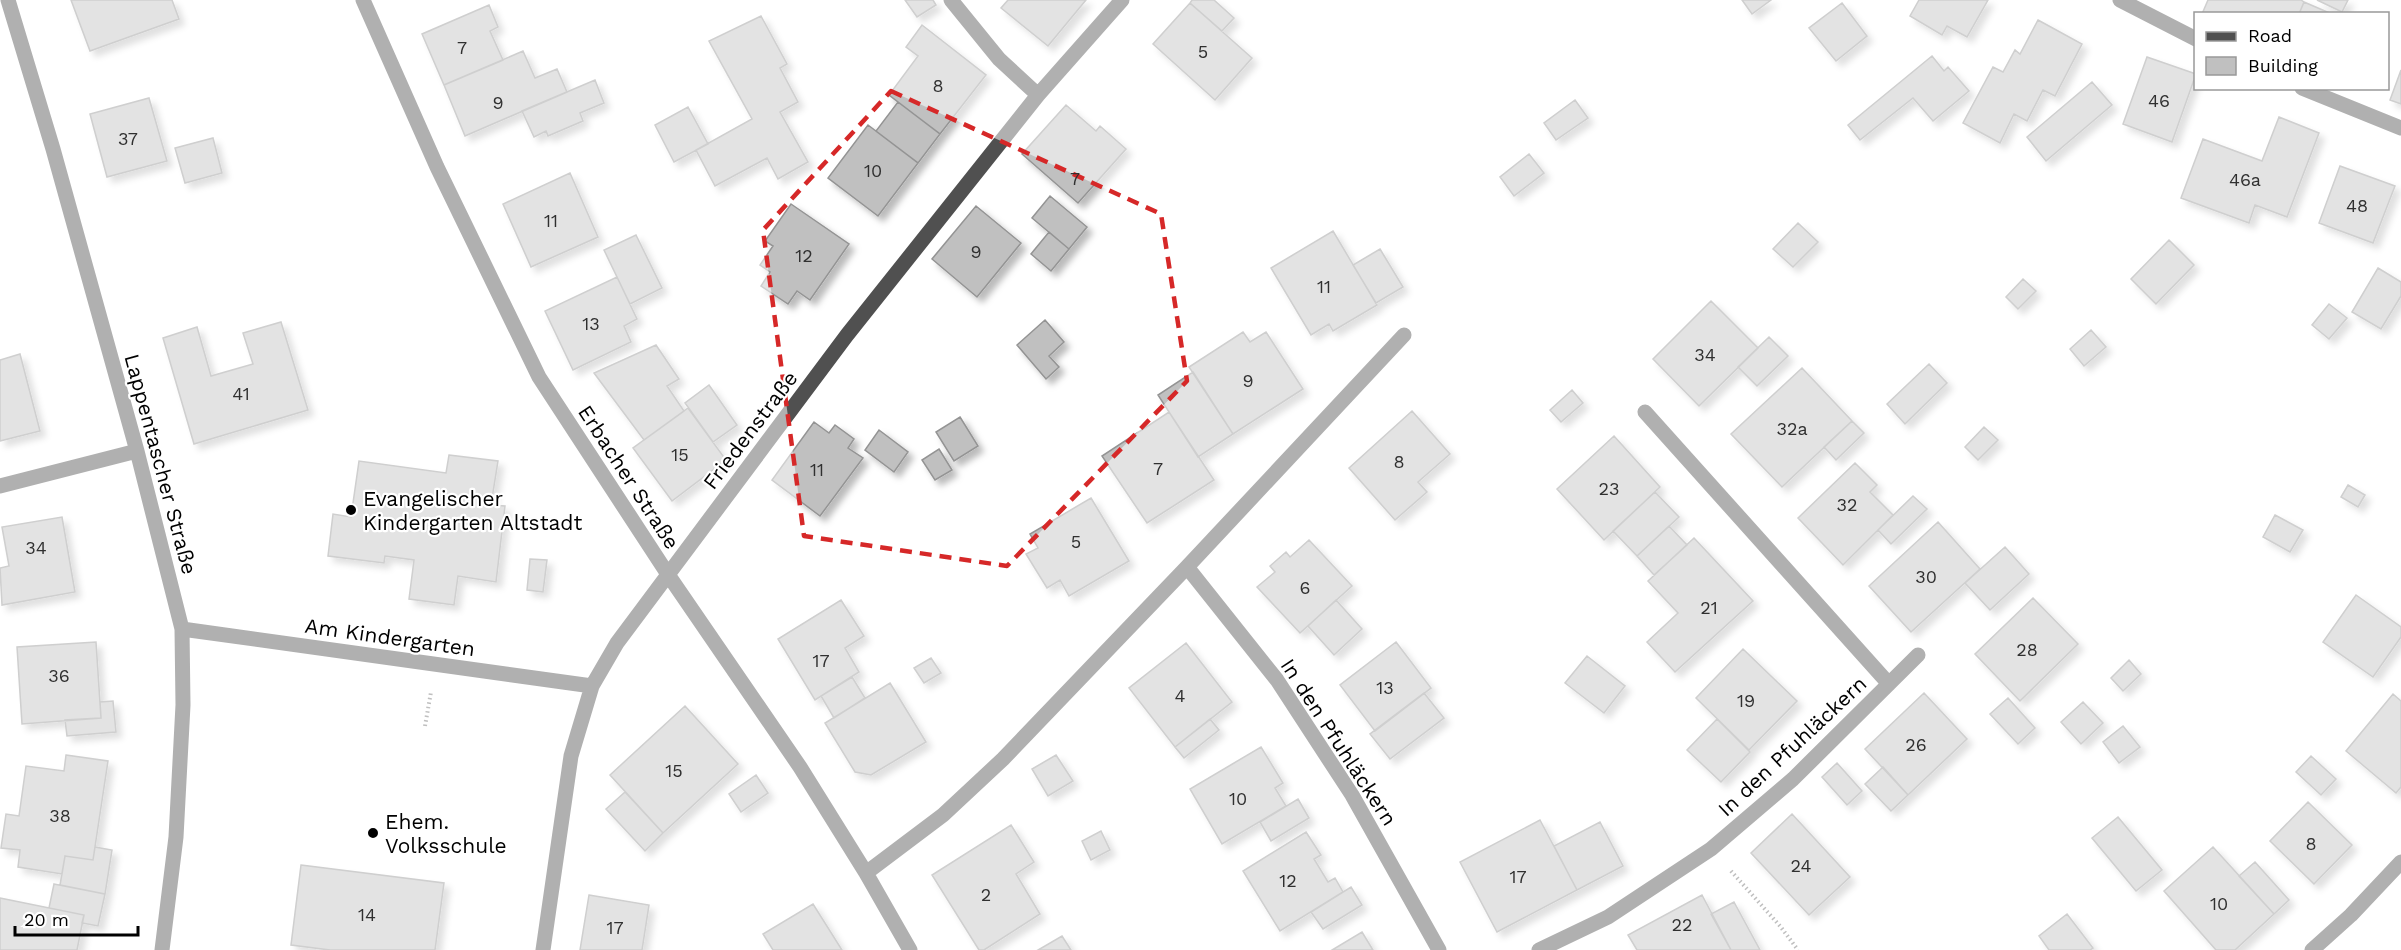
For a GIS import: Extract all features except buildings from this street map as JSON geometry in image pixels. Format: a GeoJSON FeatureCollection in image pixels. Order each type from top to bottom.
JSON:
{"type":"FeatureCollection","features":[{"type":"Feature","properties":{"kind":"street","name":"Lappentascher Straße"},"geometry":{"type":"LineString","coordinates":[[8,0],[53,149],[137,451],[182,629],[183,705],[176,837],[162,950]]}},
{"type":"Feature","properties":{"kind":"street","name":"Erbacher Straße"},"geometry":{"type":"LineString","coordinates":[[363,0],[436,167],[539,377],[669,576],[794,757],[866,873],[910,950]]}},
{"type":"Feature","properties":{"kind":"street"},"geometry":{"type":"LineString","coordinates":[[951,0],[999,59],[1038,95]]}},
{"type":"Feature","properties":{"kind":"street","name":"Friedenstraße"},"geometry":{"type":"LineString","coordinates":[[543,950],[572,756],[592,686],[617,643],[847,335],[1038,95],[1122,0]]}},
{"type":"Feature","properties":{"kind":"street"},"geometry":{"type":"LineString","coordinates":[[2120,0],[2194,38]]}},
{"type":"Feature","properties":{"kind":"street"},"geometry":{"type":"LineString","coordinates":[[2307,90],[2401,128]]}},
{"type":"Feature","properties":{"kind":"street"},"geometry":{"type":"LineString","coordinates":[[866,873],[943,815],[1003,759],[1404,335]]}},
{"type":"Feature","properties":{"kind":"street","name":"In den Pfuhläckern"},"geometry":{"type":"LineString","coordinates":[[1645,412],[1888,684]]}},
{"type":"Feature","properties":{"kind":"street"},"geometry":{"type":"LineString","coordinates":[[0,486],[137,451]]}},
{"type":"Feature","properties":{"kind":"street","name":"In den Pfuhläckern"},"geometry":{"type":"LineString","coordinates":[[1187,567],[1277,680],[1352,795],[1439,950]]}},
{"type":"Feature","properties":{"kind":"street","name":"Am Kindergarten"},"geometry":{"type":"LineString","coordinates":[[182,629],[592,686]]}},
{"type":"Feature","properties":{"kind":"street","name":"In den Pfuhläckern"},"geometry":{"type":"LineString","coordinates":[[1539,950],[1608,917],[1711,849],[1793,779],[1918,655]]}},
{"type":"Feature","properties":{"kind":"street"},"geometry":{"type":"LineString","coordinates":[[2312,950],[2351,915],[2401,862]]}},
{"type":"Feature","properties":{"kind":"path"},"geometry":{"type":"LineString","coordinates":[[1711,849],[1780,926],[1798,950]]}},
{"type":"Feature","properties":{"kind":"highlighted area"},"geometry":{"type":"Polygon","coordinates":[[[891,91],[1161,214],[1187,381],[1007,566],[804,536],[763,230],[891,91]]]}},
{"type":"Feature","properties":{"kind":"place","name":"Evangelischer Kindergarten Altstadt"},"geometry":{"type":"Point","coordinates":[351,510]}},
{"type":"Feature","properties":{"kind":"place","name":"Ehem. Volksschule"},"geometry":{"type":"Point","coordinates":[373,833]}}]}
